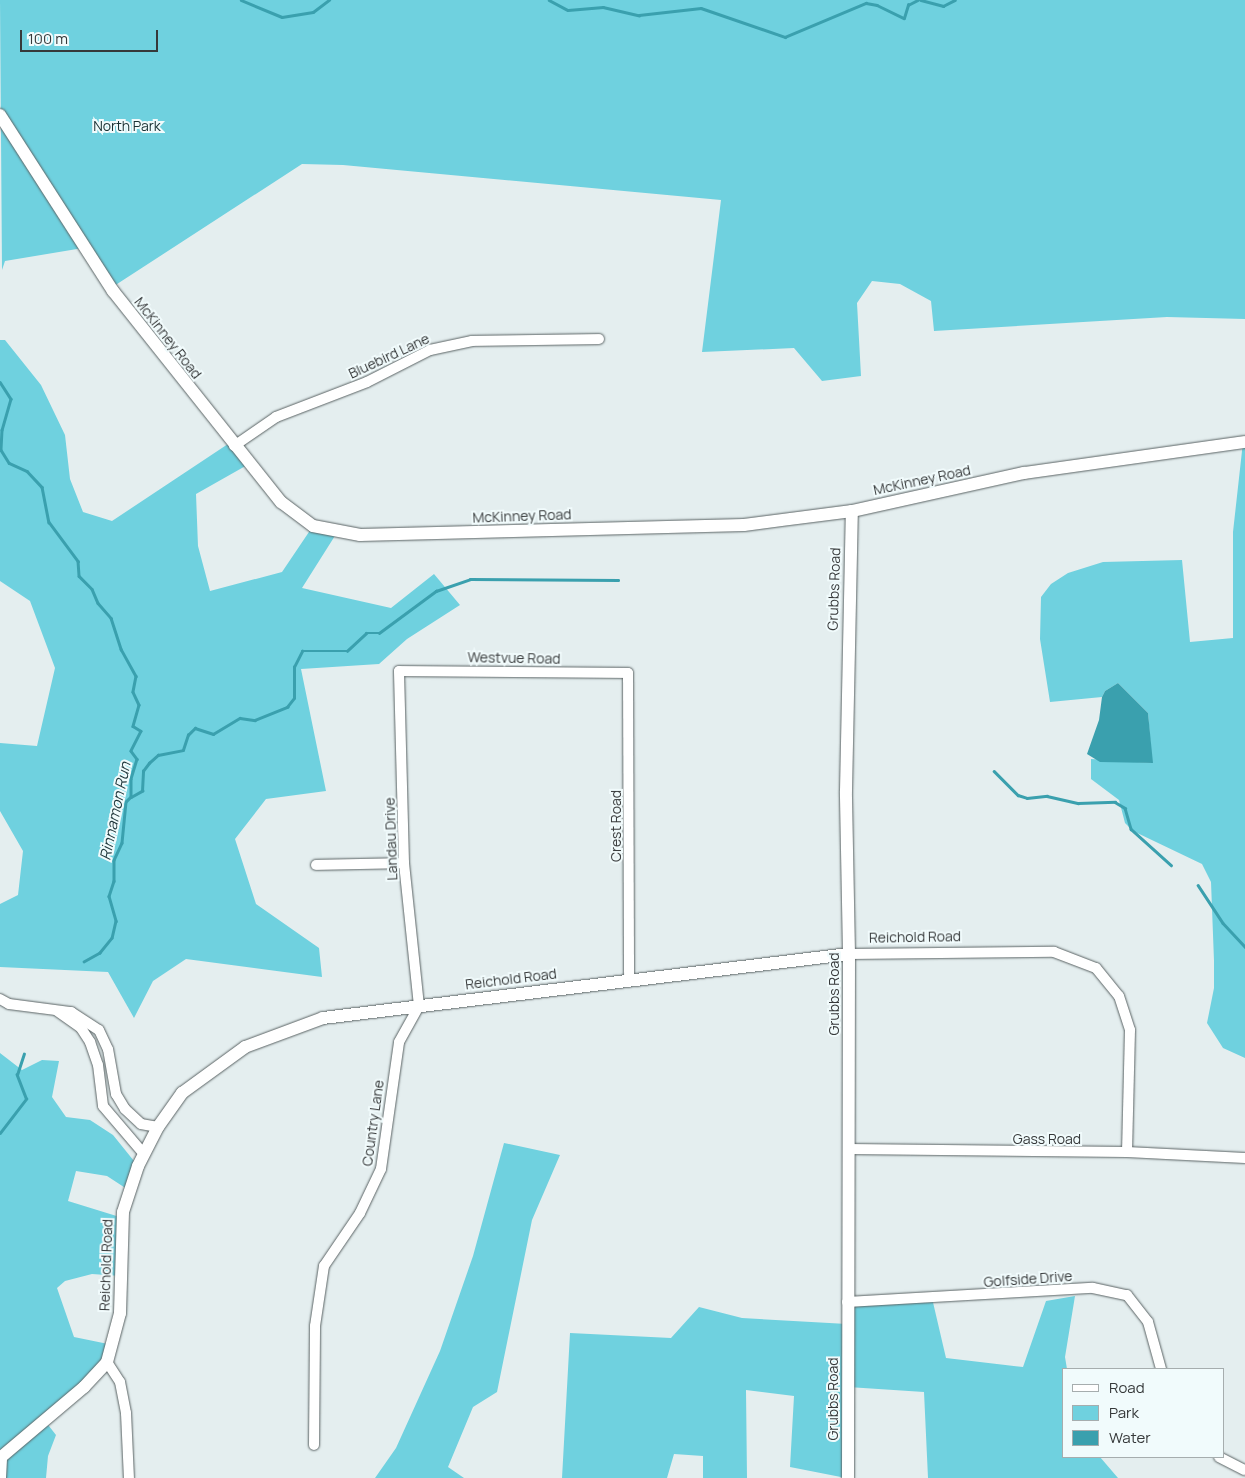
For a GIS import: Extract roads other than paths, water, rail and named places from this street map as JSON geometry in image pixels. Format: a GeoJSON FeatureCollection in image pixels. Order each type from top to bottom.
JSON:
{"type":"FeatureCollection","features":[{"type":"Feature","properties":{"kind":"street","name":"McKinney Road"},"geometry":{"type":"LineString","coordinates":[[0,116],[109,286],[234,446],[281,502],[313,526],[360,535],[744,525],[852,511],[1024,473],[1245,442]]}},
{"type":"Feature","properties":{"kind":"street","name":"Bluebird Lane"},"geometry":{"type":"LineString","coordinates":[[234,446],[276,417],[367,382],[447,345],[472,341],[599,338]]}},
{"type":"Feature","properties":{"kind":"street","name":"Grubbs Road"},"geometry":{"type":"LineString","coordinates":[[848,1478],[849,954],[846,782],[852,511]]}},
{"type":"Feature","properties":{"kind":"street","name":"Westvue Road"},"geometry":{"type":"LineString","coordinates":[[398,671],[628,673]]}},
{"type":"Feature","properties":{"kind":"street","name":"Landau Drive"},"geometry":{"type":"LineString","coordinates":[[398,671],[404,863],[419,1006]]}},
{"type":"Feature","properties":{"kind":"street","name":"Crest Road"},"geometry":{"type":"LineString","coordinates":[[628,673],[629,979]]}},
{"type":"Feature","properties":{"kind":"street"},"geometry":{"type":"LineString","coordinates":[[316,865],[404,863]]}},
{"type":"Feature","properties":{"kind":"street","name":"Reichold Road"},"geometry":{"type":"LineString","coordinates":[[1,1458],[84,1387],[107,1362],[120,1312],[123,1212],[144,1154],[158,1127],[182,1093],[245,1047],[323,1018],[629,979],[849,954],[1054,952],[1096,968],[1119,996],[1130,1030],[1127,1152]]}},
{"type":"Feature","properties":{"kind":"street"},"geometry":{"type":"LineString","coordinates":[[0,999],[9,1004],[71,1012],[99,1030],[108,1049],[116,1094],[125,1110],[141,1124],[158,1127]]}},
{"type":"Feature","properties":{"kind":"street","name":"Country Lane"},"geometry":{"type":"LineString","coordinates":[[314,1445],[315,1326],[324,1266],[360,1213],[381,1169],[399,1042],[419,1006]]}},
{"type":"Feature","properties":{"kind":"street"},"geometry":{"type":"LineString","coordinates":[[57,1011],[81,1028],[90,1042],[98,1066],[103,1106],[144,1154]]}},
{"type":"Feature","properties":{"kind":"street","name":"Gass Road"},"geometry":{"type":"LineString","coordinates":[[848,1150],[1127,1152],[1245,1158]]}},
{"type":"Feature","properties":{"kind":"street","name":"Golfside Drive"},"geometry":{"type":"LineString","coordinates":[[848,1302],[1093,1288],[1127,1295],[1148,1322],[1161,1368]]}},
{"type":"Feature","properties":{"kind":"street"},"geometry":{"type":"LineString","coordinates":[[107,1362],[120,1382],[129,1478]]}},
{"type":"Feature","properties":{"kind":"street"},"geometry":{"type":"LineString","coordinates":[[1,1458],[1,1478]]}},
{"type":"Feature","properties":{"kind":"street"},"geometry":{"type":"LineString","coordinates":[[1221,1458],[1245,1470]]}},
{"type":"Feature","properties":{"kind":"water"},"geometry":{"type":"Polygon","coordinates":[[[1118,683],[1148,713],[1153,763],[1100,762],[1087,754],[1099,720],[1102,697],[1105,691],[1118,683]]]}},
{"type":"Feature","properties":{"kind":"waterway"},"geometry":{"type":"LineString","coordinates":[[241,0],[282,17],[313,12],[329,0]]}},
{"type":"Feature","properties":{"kind":"waterway"},"geometry":{"type":"LineString","coordinates":[[549,0],[568,10],[603,7],[639,15],[701,8],[785,37],[866,3],[877,5],[904,18],[908,5],[918,0]]}},
{"type":"Feature","properties":{"kind":"waterway"},"geometry":{"type":"LineString","coordinates":[[921,0],[943,6],[955,0]]}},
{"type":"Feature","properties":{"kind":"waterway","name":"Rinnamon Run"},"geometry":{"type":"LineString","coordinates":[[0,382],[11,399],[2,430],[1,450],[9,463],[27,471],[42,487],[49,522],[78,561],[79,576],[92,589],[98,603],[111,618],[121,649],[136,676],[133,692],[139,705],[133,726],[141,731],[131,751],[137,759],[131,779],[131,797],[126,802],[122,843],[114,860],[114,881],[109,896],[116,921],[112,938],[100,953],[84,962]]}},
{"type":"Feature","properties":{"kind":"waterway"},"geometry":{"type":"LineString","coordinates":[[131,797],[142,791],[143,771],[149,763],[158,755],[183,750],[188,735],[195,728],[213,734],[240,718],[255,720],[287,707],[294,698],[294,667],[302,651],[347,651],[366,633],[379,633],[436,591],[470,579],[618,580]]}},
{"type":"Feature","properties":{"kind":"waterway"},"geometry":{"type":"LineString","coordinates":[[994,771],[1018,795],[1027,798],[1047,796],[1078,803],[1115,802],[1125,808],[1131,829],[1171,865]]}},
{"type":"Feature","properties":{"kind":"waterway"},"geometry":{"type":"LineString","coordinates":[[1198,885],[1223,923],[1245,947]]}},
{"type":"Feature","properties":{"kind":"waterway"},"geometry":{"type":"LineString","coordinates":[[0,1133],[26,1099],[17,1075],[24,1054]]}},
{"type":"Feature","properties":{"kind":"park label","name":"North Park"},"geometry":{"type":"Point","coordinates":[127,126]}}]}
